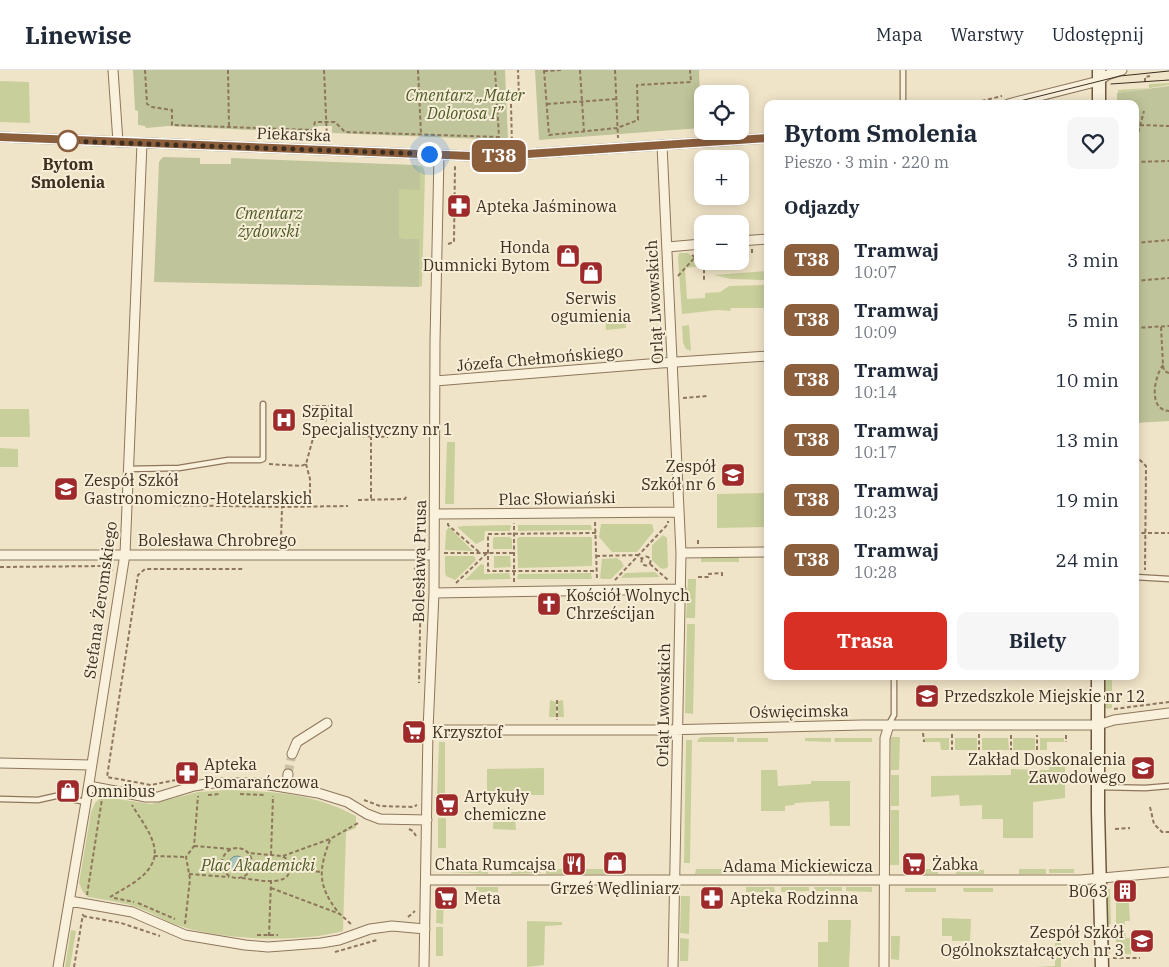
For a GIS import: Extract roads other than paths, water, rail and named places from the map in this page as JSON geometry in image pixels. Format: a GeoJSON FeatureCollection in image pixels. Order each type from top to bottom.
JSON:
{"type":"FeatureCollection","features":[{"type":"Feature","properties":{"kind":"street"},"geometry":{"type":"LineString","coordinates":[[113,70],[118,142]]}},
{"type":"Feature","properties":{"kind":"street"},"geometry":{"type":"LineString","coordinates":[[1021,100],[1122,70]]}},
{"type":"Feature","properties":{"kind":"street"},"geometry":{"type":"LineString","coordinates":[[1099,76],[1099,100]]}},
{"type":"Feature","properties":{"kind":"street","name":"Piekarska"},"geometry":{"type":"LineString","coordinates":[[0,137],[440,155],[512,155],[764,138]]}},
{"type":"Feature","properties":{"kind":"street","name":"Stefana Żeromskiego"},"geometry":{"type":"LineString","coordinates":[[58,967],[89,786],[125,554],[142,143]]}},
{"type":"Feature","properties":{"kind":"street","name":"Orląt Lwowskich"},"geometry":{"type":"LineString","coordinates":[[662,145],[681,553],[673,967]]}},
{"type":"Feature","properties":{"kind":"street","name":"Bolesława Prusa"},"geometry":{"type":"LineString","coordinates":[[424,967],[427,880],[428,730],[434,593],[435,381],[440,155]]}},
{"type":"Feature","properties":{"kind":"street"},"geometry":{"type":"LineString","coordinates":[[749,240],[764,239]]}},
{"type":"Feature","properties":{"kind":"street"},"geometry":{"type":"LineString","coordinates":[[667,247],[694,245]]}},
{"type":"Feature","properties":{"kind":"street","name":"Józefa Chełmońskiego"},"geometry":{"type":"LineString","coordinates":[[435,381],[764,356]]}},
{"type":"Feature","properties":{"kind":"street","name":"Plac Słowiański"},"geometry":{"type":"LineString","coordinates":[[435,514],[679,512]]}},
{"type":"Feature","properties":{"kind":"street"},"geometry":{"type":"LineString","coordinates":[[681,553],[764,552]]}},
{"type":"Feature","properties":{"kind":"street","name":"Bolesława Chrobrego"},"geometry":{"type":"LineString","coordinates":[[0,555],[434,555]]}},
{"type":"Feature","properties":{"kind":"street"},"geometry":{"type":"LineString","coordinates":[[434,593],[681,589]]}},
{"type":"Feature","properties":{"kind":"street"},"geometry":{"type":"LineString","coordinates":[[1098,680],[1099,879],[1102,967]]}},
{"type":"Feature","properties":{"kind":"street","name":"Oświęcimska"},"geometry":{"type":"LineString","coordinates":[[428,730],[663,730],[889,725],[1098,725],[1114,720],[1169,713]]}},
{"type":"Feature","properties":{"kind":"street"},"geometry":{"type":"LineString","coordinates":[[292,754],[297,742],[327,723]]}},
{"type":"Feature","properties":{"kind":"street"},"geometry":{"type":"LineString","coordinates":[[884,967],[885,738],[889,725]]}},
{"type":"Feature","properties":{"kind":"street"},"geometry":{"type":"LineString","coordinates":[[0,763],[91,765]]}},
{"type":"Feature","properties":{"kind":"street"},"geometry":{"type":"LineString","coordinates":[[287,787],[288,774]]}},
{"type":"Feature","properties":{"kind":"street"},"geometry":{"type":"LineString","coordinates":[[89,786],[146,798],[158,797],[194,786],[213,783],[258,783],[318,793],[347,802],[368,814],[380,818],[427,820]]}},
{"type":"Feature","properties":{"kind":"street","name":"Adama Mickiewicza"},"geometry":{"type":"LineString","coordinates":[[427,880],[1099,879],[1169,872]]}},
{"type":"Feature","properties":{"kind":"street"},"geometry":{"type":"LineString","coordinates":[[70,901],[132,912],[185,935],[217,942],[268,947],[339,940],[380,927],[392,926],[425,929]]}},
{"type":"Feature","properties":{"kind":"lane"},"geometry":{"type":"LineString","coordinates":[[903,70],[903,100]]}},
{"type":"Feature","properties":{"kind":"lane"},"geometry":{"type":"LineString","coordinates":[[128,468],[179,468],[228,460],[263,459],[263,404]]}},
{"type":"Feature","properties":{"kind":"lane"},"geometry":{"type":"LineString","coordinates":[[1139,577],[1169,579]]}},
{"type":"Feature","properties":{"kind":"lane"},"geometry":{"type":"LineString","coordinates":[[889,725],[894,715],[894,680]]}},
{"type":"Feature","properties":{"kind":"lane"},"geometry":{"type":"LineString","coordinates":[[1098,787],[1145,788],[1169,786]]}},
{"type":"Feature","properties":{"kind":"lane"},"geometry":{"type":"LineString","coordinates":[[0,799],[38,800],[56,796],[86,802]]}},
{"type":"Feature","properties":{"kind":"water"},"geometry":{"type":"Polygon","coordinates":[[[237,856],[243,858],[245,864],[243,870],[237,872],[231,870],[229,864],[231,858],[237,856]]]}},
{"type":"Feature","properties":{"kind":"tunnel"},"geometry":{"type":"LineString","coordinates":[[288,774],[292,754]]}},
{"type":"Feature","properties":{"kind":"tram line"},"geometry":{"type":"LineString","coordinates":[[1024,100],[1120,76],[1169,71]]}},
{"type":"Feature","properties":{"kind":"tram line"},"geometry":{"type":"LineString","coordinates":[[1111,84],[1169,80]]}},
{"type":"Feature","properties":{"kind":"tram line"},"geometry":{"type":"LineString","coordinates":[[0,137],[471,156],[764,138]]}},
{"type":"Feature","properties":{"kind":"tram line","name":"T38"},"geometry":{"type":"LineString","coordinates":[[0,137],[471,156],[764,138]]}},
{"type":"Feature","properties":{"kind":"place","name":"Bytom Smolenia"},"geometry":{"type":"Point","coordinates":[68,141]}},
{"type":"Feature","properties":{"kind":"place","name":"Apteka Jaśminowa"},"geometry":{"type":"Point","coordinates":[459,206]}},
{"type":"Feature","properties":{"kind":"place","name":"Honda Dumnicki Bytom"},"geometry":{"type":"Point","coordinates":[568,256]}},
{"type":"Feature","properties":{"kind":"place","name":"Serwis ogumienia"},"geometry":{"type":"Point","coordinates":[591,273]}},
{"type":"Feature","properties":{"kind":"place","name":"Szpital Specjalistyczny nr 1"},"geometry":{"type":"Point","coordinates":[284,420]}},
{"type":"Feature","properties":{"kind":"place","name":"Zespół Szkół nr 6"},"geometry":{"type":"Point","coordinates":[733,475]}},
{"type":"Feature","properties":{"kind":"place","name":"Zespół Szkół Gastronomiczno-Hotelarskich"},"geometry":{"type":"Point","coordinates":[66,489]}},
{"type":"Feature","properties":{"kind":"place","name":"Kościół Wolnych Chrześcijan"},"geometry":{"type":"Point","coordinates":[549,604]}},
{"type":"Feature","properties":{"kind":"place","name":"Przedszkole Miejskie nr 12"},"geometry":{"type":"Point","coordinates":[927,696]}},
{"type":"Feature","properties":{"kind":"place","name":"Krzysztof"},"geometry":{"type":"Point","coordinates":[414,732]}},
{"type":"Feature","properties":{"kind":"place","name":"Zakład Doskonalenia Zawodowego"},"geometry":{"type":"Point","coordinates":[1143,768]}},
{"type":"Feature","properties":{"kind":"place","name":"Apteka Pomarańczowa"},"geometry":{"type":"Point","coordinates":[187,773]}},
{"type":"Feature","properties":{"kind":"place","name":"Omnibus"},"geometry":{"type":"Point","coordinates":[68,791]}},
{"type":"Feature","properties":{"kind":"place","name":"Artykuły chemiczne"},"geometry":{"type":"Point","coordinates":[447,805]}},
{"type":"Feature","properties":{"kind":"place","name":"Grześ Wędliniarz"},"geometry":{"type":"Point","coordinates":[615,863]}},
{"type":"Feature","properties":{"kind":"place","name":"Chata Rumcajsa"},"geometry":{"type":"Point","coordinates":[574,864]}},
{"type":"Feature","properties":{"kind":"place","name":"Żabka"},"geometry":{"type":"Point","coordinates":[914,864]}},
{"type":"Feature","properties":{"kind":"place","name":"B063"},"geometry":{"type":"Point","coordinates":[1125,891]}},
{"type":"Feature","properties":{"kind":"place","name":"Meta"},"geometry":{"type":"Point","coordinates":[446,898]}},
{"type":"Feature","properties":{"kind":"place","name":"Apteka Rodzinna"},"geometry":{"type":"Point","coordinates":[712,898]}},
{"type":"Feature","properties":{"kind":"place","name":"Zespół Szkół Ogólnokształcących nr 3"},"geometry":{"type":"Point","coordinates":[1142,941]}},
{"type":"Feature","properties":{"kind":"park label","name":"Cmentarz „Mater Dolorosa I”"},"geometry":{"type":"Point","coordinates":[465,104]}},
{"type":"Feature","properties":{"kind":"park label","name":"Cmentarz żydowski"},"geometry":{"type":"Point","coordinates":[269,222]}},
{"type":"Feature","properties":{"kind":"park label","name":"Plac Akademicki"},"geometry":{"type":"Point","coordinates":[258,865]}}]}
